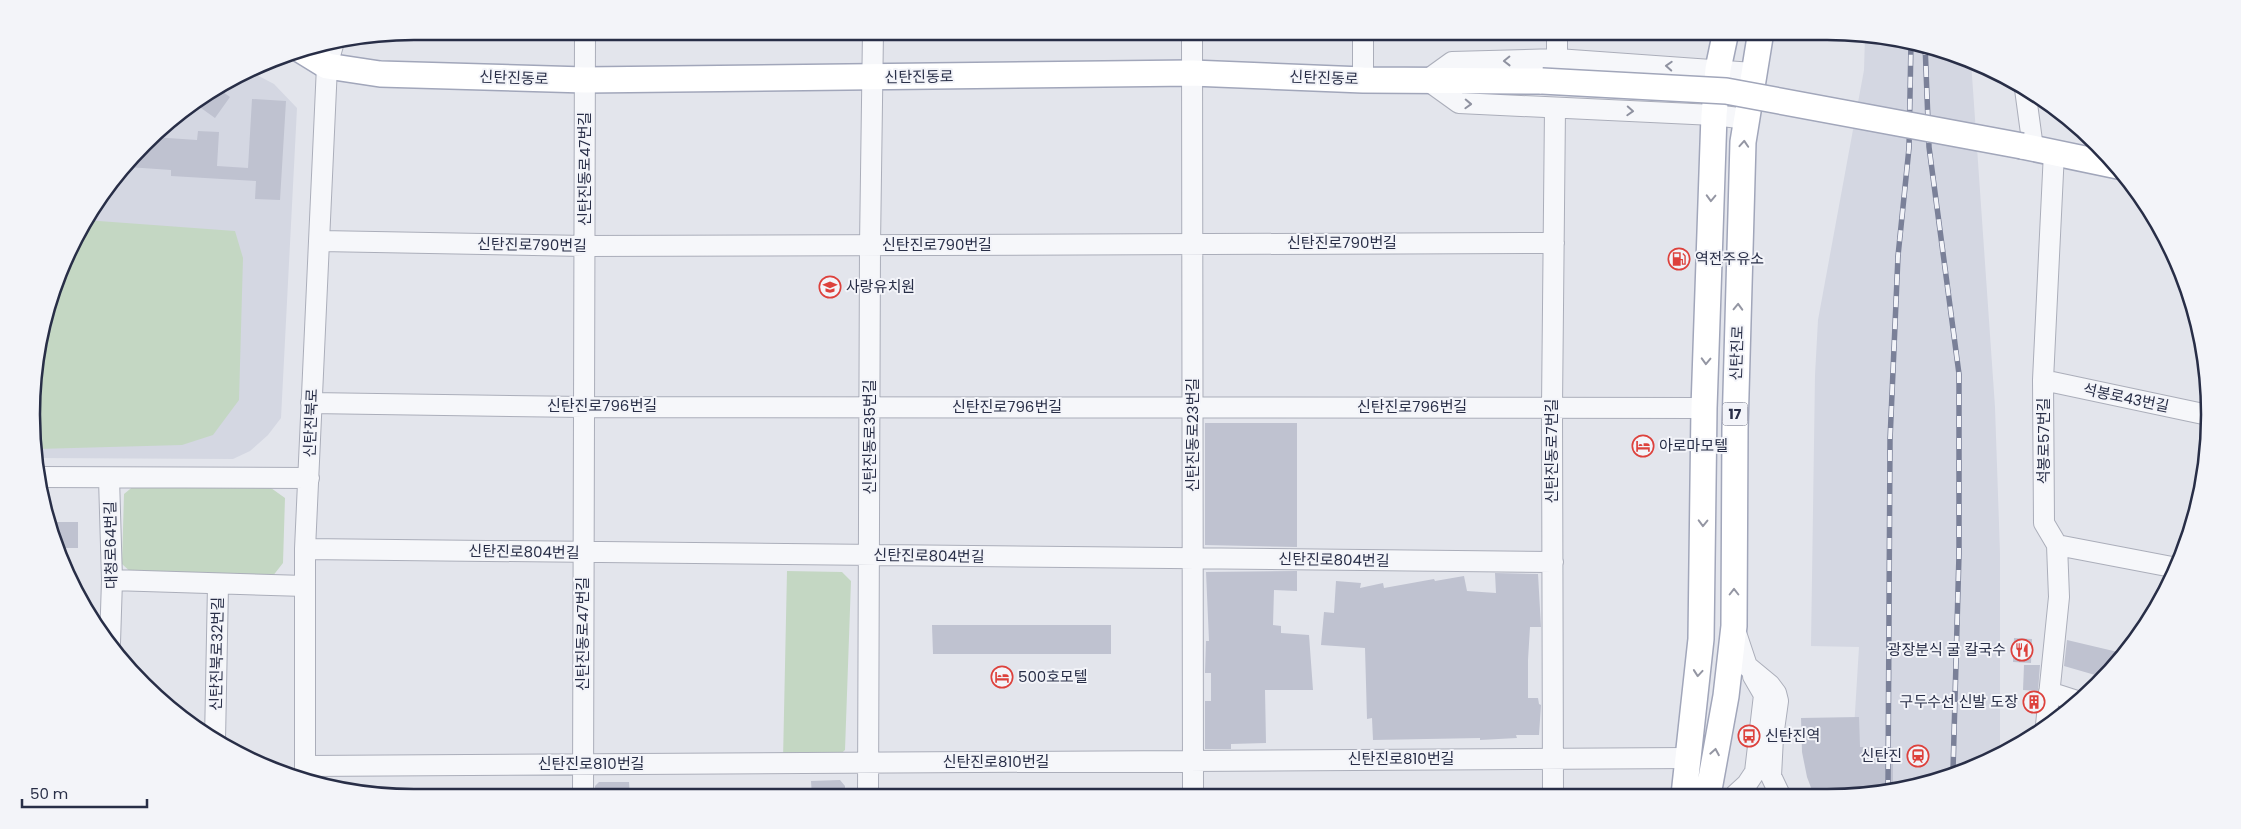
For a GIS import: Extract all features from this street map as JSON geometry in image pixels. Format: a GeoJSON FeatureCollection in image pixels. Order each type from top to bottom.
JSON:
{"type":"FeatureCollection","features":[{"type":"Feature","properties":{"kind":"main road","name":"신탄진로"},"geometry":{"type":"LineString","coordinates":[[1684,789],[1701,639],[1704,408],[1714,115],[1718,69],[1724,40]]}},
{"type":"Feature","properties":{"kind":"main road","name":"신탄진로"},"geometry":{"type":"LineString","coordinates":[[1709,789],[1726,696],[1734,626],[1735,429],[1743,142],[1759,40]]}},
{"type":"Feature","properties":{"kind":"main road","name":"신탄진동로"},"geometry":{"type":"LineString","coordinates":[[330,55],[380,74],[585,80],[1192,73],[1363,80],[1542,81],[1726,91],[2103,163]]}},
{"type":"Feature","properties":{"kind":"street","name":"신탄진동로47번길"},"geometry":{"type":"LineString","coordinates":[[583,789],[585,40]]}},
{"type":"Feature","properties":{"kind":"street","name":"신탄진동로35번길"},"geometry":{"type":"LineString","coordinates":[[868,789],[873,40]]}},
{"type":"Feature","properties":{"kind":"street","name":"신탄진동로23번길"},"geometry":{"type":"LineString","coordinates":[[1192,40],[1194,407],[1193,789]]}},
{"type":"Feature","properties":{"kind":"street"},"geometry":{"type":"LineString","coordinates":[[1363,40],[1363,80]]}},
{"type":"Feature","properties":{"kind":"street"},"geometry":{"type":"LineString","coordinates":[[1557,40],[1557,60]]}},
{"type":"Feature","properties":{"kind":"street","name":"신탄진북로"},"geometry":{"type":"LineString","coordinates":[[305,772],[305,550],[330,55]]}},
{"type":"Feature","properties":{"kind":"street"},"geometry":{"type":"LineString","coordinates":[[1747,118],[1459,103],[1427,80],[1452,62],[1557,60],[1718,69],[1753,73]]}},
{"type":"Feature","properties":{"kind":"street","name":"석봉로57번길"},"geometry":{"type":"LineString","coordinates":[[2027,98],[2036,149],[2043,380],[2044,523],[2057,545],[2059,597],[2047,717]]}},
{"type":"Feature","properties":{"kind":"street","name":"신탄진동로7번길"},"geometry":{"type":"LineString","coordinates":[[1552,789],[1552,408],[1555,108]]}},
{"type":"Feature","properties":{"kind":"street","name":"신탄진로790번길"},"geometry":{"type":"LineString","coordinates":[[320,241],[584,246],[1554,243]]}},
{"type":"Feature","properties":{"kind":"street","name":"석봉로43번길"},"geometry":{"type":"LineString","coordinates":[[2043,380],[2201,414]]}},
{"type":"Feature","properties":{"kind":"street","name":"신탄진로796번길"},"geometry":{"type":"LineString","coordinates":[[311,402],[584,406],[1704,408]]}},
{"type":"Feature","properties":{"kind":"street"},"geometry":{"type":"LineString","coordinates":[[45,477],[309,478]]}},
{"type":"Feature","properties":{"kind":"street","name":"대청로64번길"},"geometry":{"type":"LineString","coordinates":[[109,478],[112,580],[110,633]]}},
{"type":"Feature","properties":{"kind":"street"},"geometry":{"type":"LineString","coordinates":[[2057,545],[2168,566]]}},
{"type":"Feature","properties":{"kind":"street","name":"신탄진로804번길"},"geometry":{"type":"LineString","coordinates":[[305,550],[1553,562]]}},
{"type":"Feature","properties":{"kind":"street","name":"신탄진북로32번길"},"geometry":{"type":"LineString","coordinates":[[112,580],[218,585],[215,732]]}},
{"type":"Feature","properties":{"kind":"street"},"geometry":{"type":"LineString","coordinates":[[218,585],[305,586]]}},
{"type":"Feature","properties":{"kind":"street"},"geometry":{"type":"LineString","coordinates":[[1734,626],[1747,666],[1764,695],[1764,708],[1755,772],[1742,789]]}},
{"type":"Feature","properties":{"kind":"street"},"geometry":{"type":"LineString","coordinates":[[1747,666],[1770,685],[1776,693],[1778,701],[1771,776],[1777,789]]}},
{"type":"Feature","properties":{"kind":"street"},"geometry":{"type":"LineString","coordinates":[[2049,692],[2070,699]]}},
{"type":"Feature","properties":{"kind":"street","name":"신탄진로810번길"},"geometry":{"type":"LineString","coordinates":[[307,773],[583,764],[1687,758]]}},
{"type":"Feature","properties":{"kind":"shaded area"},"geometry":{"type":"Polygon","coordinates":[[[1865,42],[1900,47],[1947,60],[1972,70],[1995,407],[2000,553],[2000,746],[1947,769],[1923,776],[1900,782],[1850,788],[1859,647],[1811,646],[1815,375],[1818,320],[1864,70],[1865,42]]]}},
{"type":"Feature","properties":{"kind":"shaded area"},"geometry":{"type":"Polygon","coordinates":[[[257,75],[274,84],[297,108],[281,418],[268,435],[250,451],[233,459],[43,458],[40,414],[41,390],[47,341],[60,294],[79,249],[103,206],[133,168],[168,133],[206,103],[257,75]]]}},
{"type":"Feature","properties":{"kind":"green space"},"geometry":{"type":"Polygon","coordinates":[[[94,221],[235,231],[243,258],[239,400],[213,435],[182,445],[42,449],[41,390],[47,341],[60,294],[79,249],[94,221]]]}},
{"type":"Feature","properties":{"kind":"green space"},"geometry":{"type":"Polygon","coordinates":[[[135,485],[271,488],[285,498],[283,563],[272,577],[134,575],[122,564],[124,494],[135,485]]]}},
{"type":"Feature","properties":{"kind":"green space"},"geometry":{"type":"Polygon","coordinates":[[[787,571],[842,572],[851,581],[845,750],[834,760],[783,760],[787,571]]]}},
{"type":"Feature","properties":{"kind":"building"},"geometry":{"type":"Polygon","coordinates":[[[223,92],[230,97],[215,118],[200,107],[223,92]]]}},
{"type":"Feature","properties":{"kind":"building"},"geometry":{"type":"Polygon","coordinates":[[[252,99],[286,101],[280,200],[255,199],[256,181],[171,176],[171,170],[134,167],[163,138],[197,140],[198,131],[219,132],[217,166],[248,168],[252,99]]]}},
{"type":"Feature","properties":{"kind":"building"},"geometry":{"type":"Polygon","coordinates":[[[1205,423],[1297,423],[1297,547],[1205,545],[1205,423]]]}},
{"type":"Feature","properties":{"kind":"building"},"geometry":{"type":"Polygon","coordinates":[[[56,522],[78,522],[78,548],[65,548],[56,522]]]}},
{"type":"Feature","properties":{"kind":"building"},"geometry":{"type":"Polygon","coordinates":[[[1297,571],[1297,591],[1274,590],[1273,625],[1281,626],[1281,633],[1309,635],[1313,690],[1265,690],[1266,743],[1231,744],[1231,749],[1205,749],[1205,701],[1211,701],[1211,673],[1205,673],[1206,641],[1209,641],[1206,572],[1297,571]]]}},
{"type":"Feature","properties":{"kind":"building"},"geometry":{"type":"Polygon","coordinates":[[[1495,573],[1538,574],[1541,627],[1530,627],[1528,698],[1538,698],[1541,705],[1539,735],[1516,735],[1517,738],[1480,740],[1480,738],[1373,740],[1372,718],[1367,719],[1365,648],[1321,645],[1324,612],[1334,613],[1336,581],[1361,583],[1360,588],[1383,583],[1384,588],[1464,576],[1467,591],[1496,593],[1495,573]]]}},
{"type":"Feature","properties":{"kind":"building"},"geometry":{"type":"Polygon","coordinates":[[[932,625],[1111,625],[1111,654],[933,654],[932,625]]]}},
{"type":"Feature","properties":{"kind":"building","name":"광장분식 굴 칼국수"},"geometry":{"type":"Polygon","coordinates":[[[2014,638],[2032,639],[2031,663],[2013,662],[2014,638]]]}},
{"type":"Feature","properties":{"kind":"building"},"geometry":{"type":"Polygon","coordinates":[[[2067,640],[2116,652],[2095,675],[2064,666],[2067,640]]]}},
{"type":"Feature","properties":{"kind":"building"},"geometry":{"type":"Polygon","coordinates":[[[2024,665],[2040,665],[2038,691],[2023,690],[2024,665]]]}},
{"type":"Feature","properties":{"kind":"building"},"geometry":{"type":"Polygon","coordinates":[[[1859,717],[1860,747],[1893,747],[1893,783],[1851,788],[1812,789],[1802,752],[1801,718],[1859,717]]]}},
{"type":"Feature","properties":{"kind":"building"},"geometry":{"type":"Polygon","coordinates":[[[840,780],[845,789],[812,789],[811,781],[840,780]]]}},
{"type":"Feature","properties":{"kind":"building"},"geometry":{"type":"Polygon","coordinates":[[[599,782],[629,782],[629,789],[595,789],[599,782]]]}},
{"type":"Feature","properties":{"kind":"railway"},"geometry":{"type":"LineString","coordinates":[[1888,784],[1890,440],[1898,256],[1909,148],[1911,50]]}},
{"type":"Feature","properties":{"kind":"railway"},"geometry":{"type":"LineString","coordinates":[[1925,54],[1929,147],[1959,374],[1959,554],[1953,767]]}},
{"type":"Feature","properties":{"kind":"place","name":"역전주유소"},"geometry":{"type":"Point","coordinates":[1679,259]}},
{"type":"Feature","properties":{"kind":"place","name":"사랑유치원"},"geometry":{"type":"Point","coordinates":[830,287]}},
{"type":"Feature","properties":{"kind":"place","name":"아로마모텔"},"geometry":{"type":"Point","coordinates":[1643,446]}},
{"type":"Feature","properties":{"kind":"place","name":"광장분식 굴 칼국수"},"geometry":{"type":"Point","coordinates":[2022,650]}},
{"type":"Feature","properties":{"kind":"place","name":"500호모텔"},"geometry":{"type":"Point","coordinates":[1002,677]}},
{"type":"Feature","properties":{"kind":"place","name":"구두수선 신발 도장"},"geometry":{"type":"Point","coordinates":[2034,702]}},
{"type":"Feature","properties":{"kind":"place","name":"신탄진역"},"geometry":{"type":"Point","coordinates":[1749,736]}},
{"type":"Feature","properties":{"kind":"place","name":"신탄진"},"geometry":{"type":"Point","coordinates":[1918,756]}}]}
